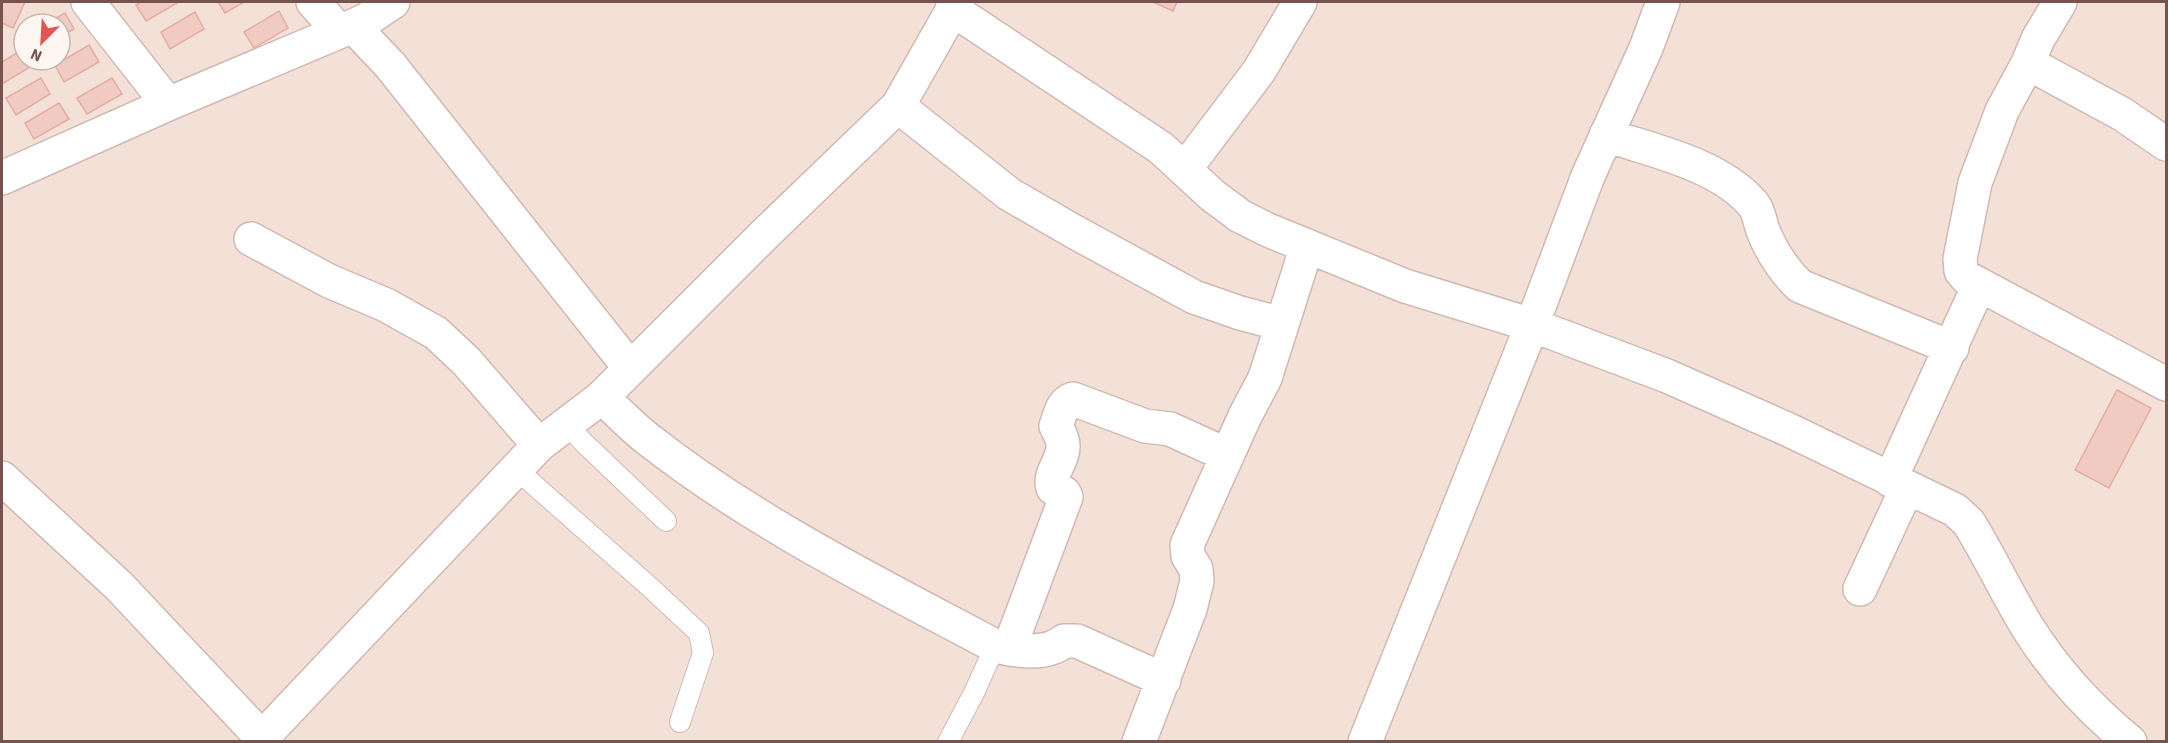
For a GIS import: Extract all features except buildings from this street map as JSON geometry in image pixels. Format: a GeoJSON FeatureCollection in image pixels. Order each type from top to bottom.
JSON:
{"type":"FeatureCollection","features":[{"type":"Feature","properties":{"kind":"street"},"geometry":{"type":"LineString","coordinates":[[88,2],[168,104]]}},
{"type":"Feature","properties":{"kind":"street"},"geometry":{"type":"LineString","coordinates":[[313,2],[352,20],[630,368]]}},
{"type":"Feature","properties":{"kind":"street"},"geometry":{"type":"LineString","coordinates":[[9,164],[168,104],[393,2]]}},
{"type":"Feature","properties":{"kind":"street"},"geometry":{"type":"LineString","coordinates":[[1185,169],[1258,71],[1300,2]]}},
{"type":"Feature","properties":{"kind":"street"},"geometry":{"type":"LineString","coordinates":[[1365,741],[1532,325],[1588,176],[1646,48],[1662,2]]}},
{"type":"Feature","properties":{"kind":"street"},"geometry":{"type":"LineString","coordinates":[[2060,2],[2038,39],[2002,111],[1975,183],[1960,267],[1964,275],[1979,285],[2166,384]]}},
{"type":"Feature","properties":{"kind":"street"},"geometry":{"type":"LineString","coordinates":[[2,478],[119,586],[260,740],[539,445],[602,397],[767,232],[898,106],[955,5],[1161,148],[1212,195],[1240,216],[1405,286],[1532,325],[1667,376],[1941,502],[1963,516],[1977,536],[2029,629],[2060,673],[2107,723],[2130,741]]}},
{"type":"Feature","properties":{"kind":"street"},"geometry":{"type":"LineString","coordinates":[[2028,63],[2122,114],[2166,144]]}},
{"type":"Feature","properties":{"kind":"street"},"geometry":{"type":"LineString","coordinates":[[898,106],[1009,194],[1073,231],[1194,297],[1240,314],[1281,324]]}},
{"type":"Feature","properties":{"kind":"street"},"geometry":{"type":"LineString","coordinates":[[1606,135],[1694,165],[1724,180],[1754,204],[1764,233],[1785,272],[1800,286],[1952,348]]}},
{"type":"Feature","properties":{"kind":"street"},"geometry":{"type":"LineString","coordinates":[[251,239],[329,281],[386,304],[436,333],[466,361],[539,445]]}},
{"type":"Feature","properties":{"kind":"street"},"geometry":{"type":"LineString","coordinates":[[1139,741],[1190,609],[1197,581],[1196,569],[1188,556],[1187,545],[1227,455],[1265,378],[1307,246]]}},
{"type":"Feature","properties":{"kind":"street"},"geometry":{"type":"LineString","coordinates":[[1860,590],[1952,348],[1979,285]]}},
{"type":"Feature","properties":{"kind":"street"},"geometry":{"type":"LineString","coordinates":[[602,397],[648,439],[710,484],[785,531],[1002,648],[1042,651],[1056,647],[1064,641],[1077,641],[1164,680]]}},
{"type":"Feature","properties":{"kind":"street"},"geometry":{"type":"LineString","coordinates":[[1002,648],[1066,497],[1064,493],[1053,488],[1051,480],[1062,457],[1063,445],[1056,426],[1063,405],[1073,399],[1145,426],[1170,429],[1227,455]]}},
{"type":"Feature","properties":{"kind":"lane"},"geometry":{"type":"LineString","coordinates":[[566,423],[666,521]]}},
{"type":"Feature","properties":{"kind":"lane"},"geometry":{"type":"LineString","coordinates":[[516,470],[699,633],[703,653],[680,722]]}},
{"type":"Feature","properties":{"kind":"lane"},"geometry":{"type":"LineString","coordinates":[[948,741],[1002,648]]}},
{"type":"Feature","properties":{"kind":"shaded area"},"geometry":{"type":"Polygon","coordinates":[[[2,2],[2166,2],[2166,741],[2,741],[2,2]]]}}]}
